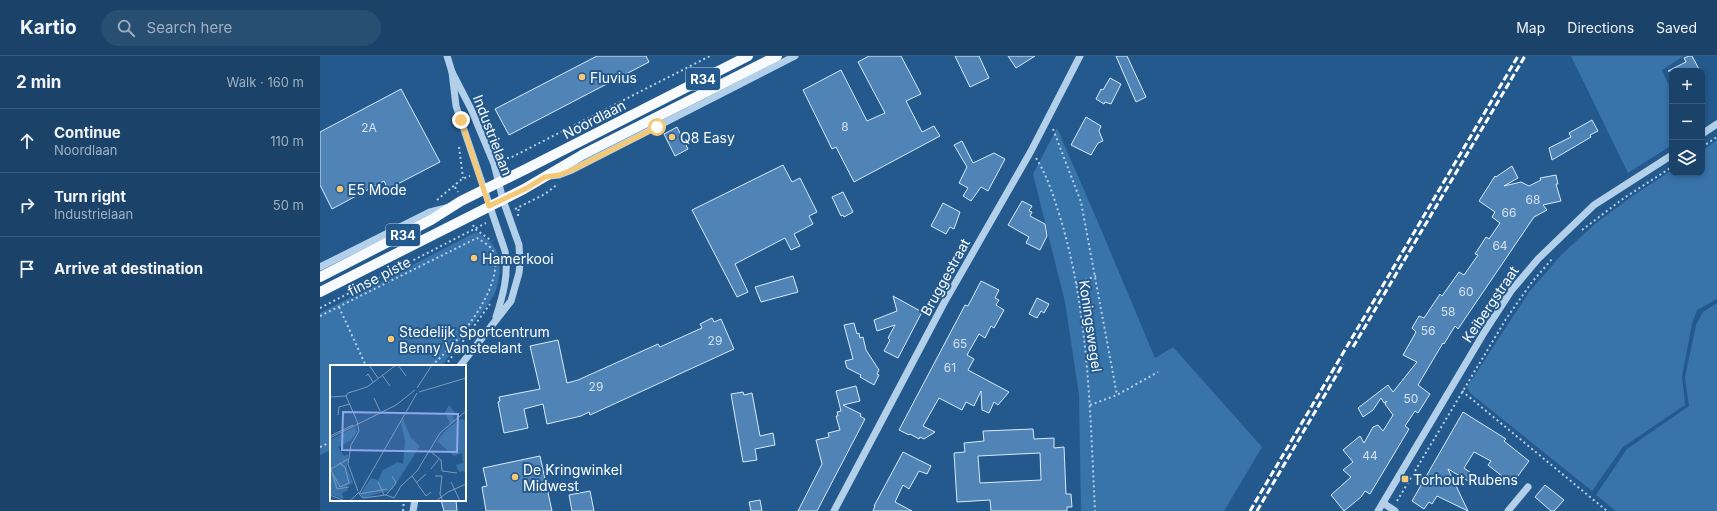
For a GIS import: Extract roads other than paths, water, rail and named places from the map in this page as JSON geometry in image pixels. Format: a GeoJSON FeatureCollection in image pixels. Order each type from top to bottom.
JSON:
{"type":"FeatureCollection","features":[{"type":"Feature","properties":{"kind":"main road","name":"Noordlaan"},"geometry":{"type":"LineString","coordinates":[[320,277],[426,223],[452,206],[748,56]]}},
{"type":"Feature","properties":{"kind":"main road","name":"Noordlaan"},"geometry":{"type":"LineString","coordinates":[[320,292],[503,200],[539,181],[582,155],[777,56]]}},
{"type":"Feature","properties":{"kind":"street","name":"Industrielaan"},"geometry":{"type":"LineString","coordinates":[[447,56],[452,72],[471,109],[494,164],[503,200],[517,239],[520,263],[519,273],[511,301],[507,308],[495,319],[461,365]]}},
{"type":"Feature","properties":{"kind":"street","name":"Noordlaan"},"geometry":{"type":"LineString","coordinates":[[545,177],[559,175],[572,170],[795,56]]}},
{"type":"Feature","properties":{"kind":"street","name":"Bruggestraat"},"geometry":{"type":"LineString","coordinates":[[834,511],[944,303],[1031,151],[1080,56]]}},
{"type":"Feature","properties":{"kind":"street","name":"Industrielaan"},"geometry":{"type":"LineString","coordinates":[[452,72],[456,106],[503,245],[507,265],[506,284],[495,319]]}},
{"type":"Feature","properties":{"kind":"street"},"geometry":{"type":"LineString","coordinates":[[1705,132],[1717,124]]}},
{"type":"Feature","properties":{"kind":"street","name":"Keibergstraat"},"geometry":{"type":"LineString","coordinates":[[1378,511],[1484,331],[1511,291],[1538,259],[1594,206],[1669,156]]}},
{"type":"Feature","properties":{"kind":"street","name":"Noordlaan"},"geometry":{"type":"LineString","coordinates":[[320,267],[430,212],[452,206]]}},
{"type":"Feature","properties":{"kind":"street"},"geometry":{"type":"LineString","coordinates":[[1508,511],[1528,487]]}},
{"type":"Feature","properties":{"kind":"street"},"geometry":{"type":"LineString","coordinates":[[413,511],[415,501]]}},
{"type":"Feature","properties":{"kind":"street"},"geometry":{"type":"LineString","coordinates":[[1382,503],[1394,510]]}},
{"type":"Feature","properties":{"kind":"railway"},"geometry":{"type":"LineString","coordinates":[[1250,511],[1518,56]]}},
{"type":"Feature","properties":{"kind":"railway"},"geometry":{"type":"LineString","coordinates":[[1353,347],[1525,56]]}},
{"type":"Feature","properties":{"kind":"railway"},"geometry":{"type":"LineString","coordinates":[[1257,511],[1343,364]]}},
{"type":"Feature","properties":{"kind":"place","name":"Fluvius"},"geometry":{"type":"Point","coordinates":[582,77]}},
{"type":"Feature","properties":{"kind":"place","name":"Q8 Easy"},"geometry":{"type":"Point","coordinates":[672,137]}},
{"type":"Feature","properties":{"kind":"place","name":"E5 Mode"},"geometry":{"type":"Point","coordinates":[340,189]}},
{"type":"Feature","properties":{"kind":"place","name":"Hamerkooi"},"geometry":{"type":"Point","coordinates":[474,258]}},
{"type":"Feature","properties":{"kind":"place","name":"Stedelijk Sportcentrum Benny Vansteelant"},"geometry":{"type":"Point","coordinates":[391,339]}},
{"type":"Feature","properties":{"kind":"place","name":"De Kringwinkel Midwest"},"geometry":{"type":"Point","coordinates":[515,477]}},
{"type":"Feature","properties":{"kind":"place","name":"Torhout Rubens"},"geometry":{"type":"Point","coordinates":[1405,479]}}]}
